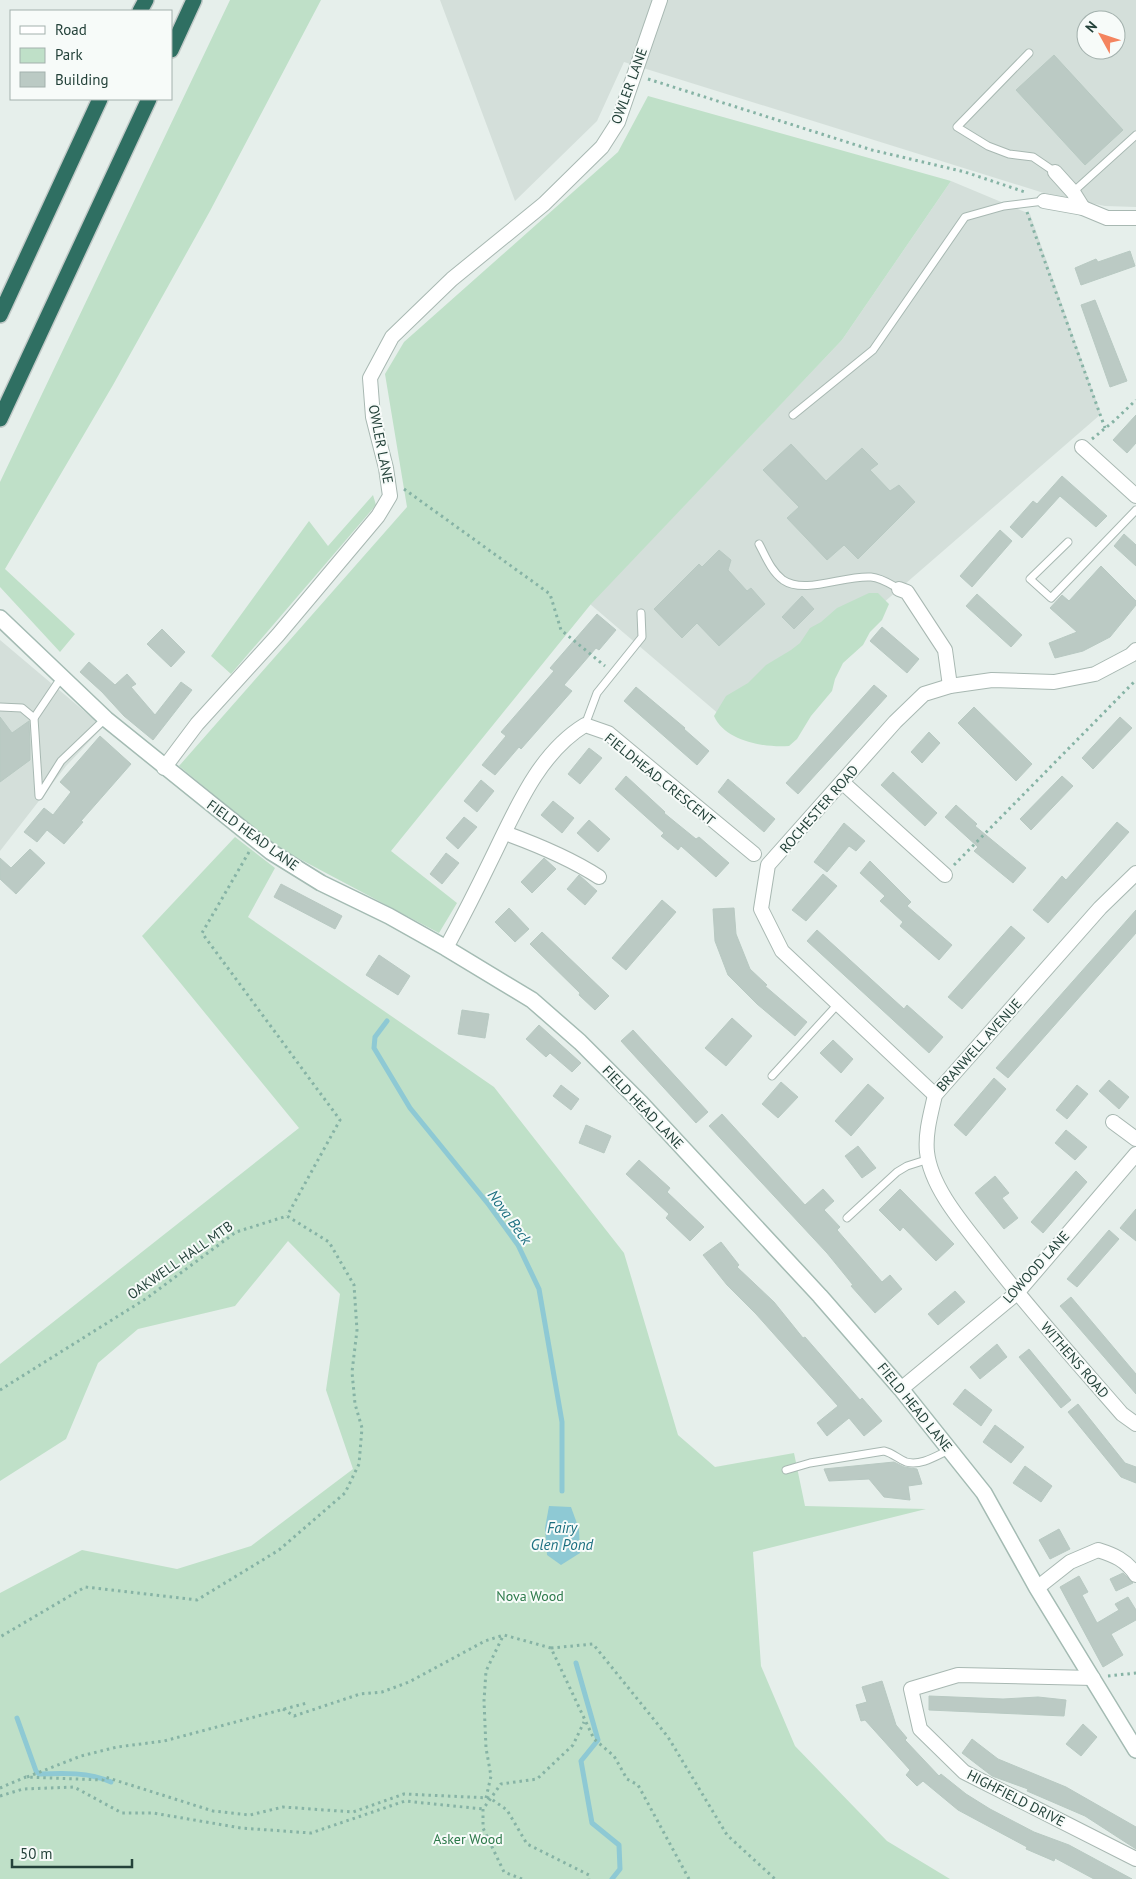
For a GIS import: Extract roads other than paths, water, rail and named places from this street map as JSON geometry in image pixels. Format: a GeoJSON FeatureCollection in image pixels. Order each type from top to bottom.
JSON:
{"type":"FeatureCollection","features":[{"type":"Feature","properties":{"kind":"highway"},"geometry":{"type":"LineString","coordinates":[[172,48],[194,0]]}},
{"type":"Feature","properties":{"kind":"highway"},"geometry":{"type":"LineString","coordinates":[[0,315],[100,100]]}},
{"type":"Feature","properties":{"kind":"highway"},"geometry":{"type":"LineString","coordinates":[[0,419],[149,100]]}},
{"type":"Feature","properties":{"kind":"main road","name":"FIELD HEAD LANE"},"geometry":{"type":"LineString","coordinates":[[0,618],[61,678],[106,718],[164,768],[256,840],[321,883],[390,916],[532,1000],[580,1042],[681,1146],[820,1296],[901,1388],[984,1493],[1037,1588],[1136,1750]]}},
{"type":"Feature","properties":{"kind":"street","name":"OWLER LANE"},"geometry":{"type":"LineString","coordinates":[[164,768],[197,724],[278,635],[378,516],[390,496],[388,478],[373,417],[370,378],[392,337],[452,279],[544,204],[602,147],[618,122],[660,0]]}},
{"type":"Feature","properties":{"kind":"street"},"geometry":{"type":"LineString","coordinates":[[1055,172],[1074,192],[1083,208]]}},
{"type":"Feature","properties":{"kind":"street"},"geometry":{"type":"LineString","coordinates":[[1044,201],[1083,208],[1107,218],[1136,218]]}},
{"type":"Feature","properties":{"kind":"street"},"geometry":{"type":"LineString","coordinates":[[1082,447],[1136,496]]}},
{"type":"Feature","properties":{"kind":"street"},"geometry":{"type":"LineString","coordinates":[[899,589],[907,592],[945,650],[950,686]]}},
{"type":"Feature","properties":{"kind":"street","name":"ROCHESTER ROAD"},"geometry":{"type":"LineString","coordinates":[[935,1096],[782,951],[761,909],[768,865],[895,722],[924,694],[950,686],[992,680],[1054,682],[1095,674],[1132,655],[1136,650]]}},
{"type":"Feature","properties":{"kind":"street"},"geometry":{"type":"LineString","coordinates":[[446,948],[518,806],[547,758],[567,736],[585,725]]}},
{"type":"Feature","properties":{"kind":"street","name":"FIELDHEAD CRESCENT"},"geometry":{"type":"LineString","coordinates":[[585,725],[608,733],[754,854]]}},
{"type":"Feature","properties":{"kind":"street"},"geometry":{"type":"LineString","coordinates":[[842,782],[945,875]]}},
{"type":"Feature","properties":{"kind":"street"},"geometry":{"type":"LineString","coordinates":[[505,833],[542,847],[599,877]]}},
{"type":"Feature","properties":{"kind":"street","name":"BRANWELL AVENUE"},"geometry":{"type":"LineString","coordinates":[[1016,1293],[940,1191],[927,1152],[928,1126],[935,1096],[1100,908],[1136,873]]}},
{"type":"Feature","properties":{"kind":"street"},"geometry":{"type":"LineString","coordinates":[[1113,1122],[1136,1139]]}},
{"type":"Feature","properties":{"kind":"street","name":"LOWOOD LANE"},"geometry":{"type":"LineString","coordinates":[[901,1388],[1016,1293],[1136,1154]]}},
{"type":"Feature","properties":{"kind":"street","name":"WITHENS ROAD"},"geometry":{"type":"LineString","coordinates":[[1016,1293],[1122,1414],[1136,1424]]}},
{"type":"Feature","properties":{"kind":"street"},"geometry":{"type":"LineString","coordinates":[[1037,1588],[1070,1562],[1098,1550],[1116,1555],[1129,1565],[1136,1575]]}},
{"type":"Feature","properties":{"kind":"street","name":"HIGHFIELD DRIVE"},"geometry":{"type":"LineString","coordinates":[[1093,1678],[958,1675],[911,1689],[920,1729],[964,1772],[1136,1860]]}},
{"type":"Feature","properties":{"kind":"lane"},"geometry":{"type":"LineString","coordinates":[[1029,54],[957,127],[988,146],[1009,154],[1033,157],[1055,172]]}},
{"type":"Feature","properties":{"kind":"lane"},"geometry":{"type":"LineString","coordinates":[[1074,192],[1136,135]]}},
{"type":"Feature","properties":{"kind":"lane"},"geometry":{"type":"LineString","coordinates":[[793,415],[873,350],[965,217],[1004,206],[1044,201]]}},
{"type":"Feature","properties":{"kind":"lane"},"geometry":{"type":"LineString","coordinates":[[1068,542],[1030,579],[1051,598],[1136,510]]}},
{"type":"Feature","properties":{"kind":"lane"},"geometry":{"type":"LineString","coordinates":[[759,544],[772,569],[783,580],[796,586],[867,577],[886,581],[899,589]]}},
{"type":"Feature","properties":{"kind":"lane"},"geometry":{"type":"LineString","coordinates":[[585,725],[597,693],[642,637],[641,613]]}},
{"type":"Feature","properties":{"kind":"lane"},"geometry":{"type":"LineString","coordinates":[[61,678],[34,718],[39,796],[60,761],[106,718]]}},
{"type":"Feature","properties":{"kind":"lane"},"geometry":{"type":"LineString","coordinates":[[0,707],[22,708],[34,718]]}},
{"type":"Feature","properties":{"kind":"lane"},"geometry":{"type":"LineString","coordinates":[[772,1076],[838,1004]]}},
{"type":"Feature","properties":{"kind":"lane"},"geometry":{"type":"LineString","coordinates":[[847,1218],[897,1172],[929,1159]]}},
{"type":"Feature","properties":{"kind":"lane"},"geometry":{"type":"LineString","coordinates":[[786,1470],[810,1463],[884,1451],[893,1453],[905,1462],[919,1463],[950,1450]]}},
{"type":"Feature","properties":{"kind":"water","name":"Fairy Glen Pond"},"geometry":{"type":"Polygon","coordinates":[[[549,1506],[571,1507],[579,1529],[580,1553],[561,1565],[547,1555],[545,1528],[549,1506]]]}},
{"type":"Feature","properties":{"kind":"waterway","name":"Nova Beck"},"geometry":{"type":"LineString","coordinates":[[387,1021],[375,1037],[374,1048],[410,1108],[489,1205],[518,1245],[539,1289],[562,1422],[562,1491]]}},
{"type":"Feature","properties":{"kind":"waterway","name":"Nova Beck"},"geometry":{"type":"LineString","coordinates":[[576,1663],[598,1740],[581,1761],[592,1823],[619,1845],[620,1869],[612,1879]]}},
{"type":"Feature","properties":{"kind":"waterway"},"geometry":{"type":"LineString","coordinates":[[17,1718],[36,1771],[39,1774],[67,1773],[94,1776],[111,1782]]}},
{"type":"Feature","properties":{"kind":"park label","name":"Nova Wood"},"geometry":{"type":"Point","coordinates":[530,1596]}},
{"type":"Feature","properties":{"kind":"park label","name":"Asker Wood"},"geometry":{"type":"Point","coordinates":[468,1839]}}]}
